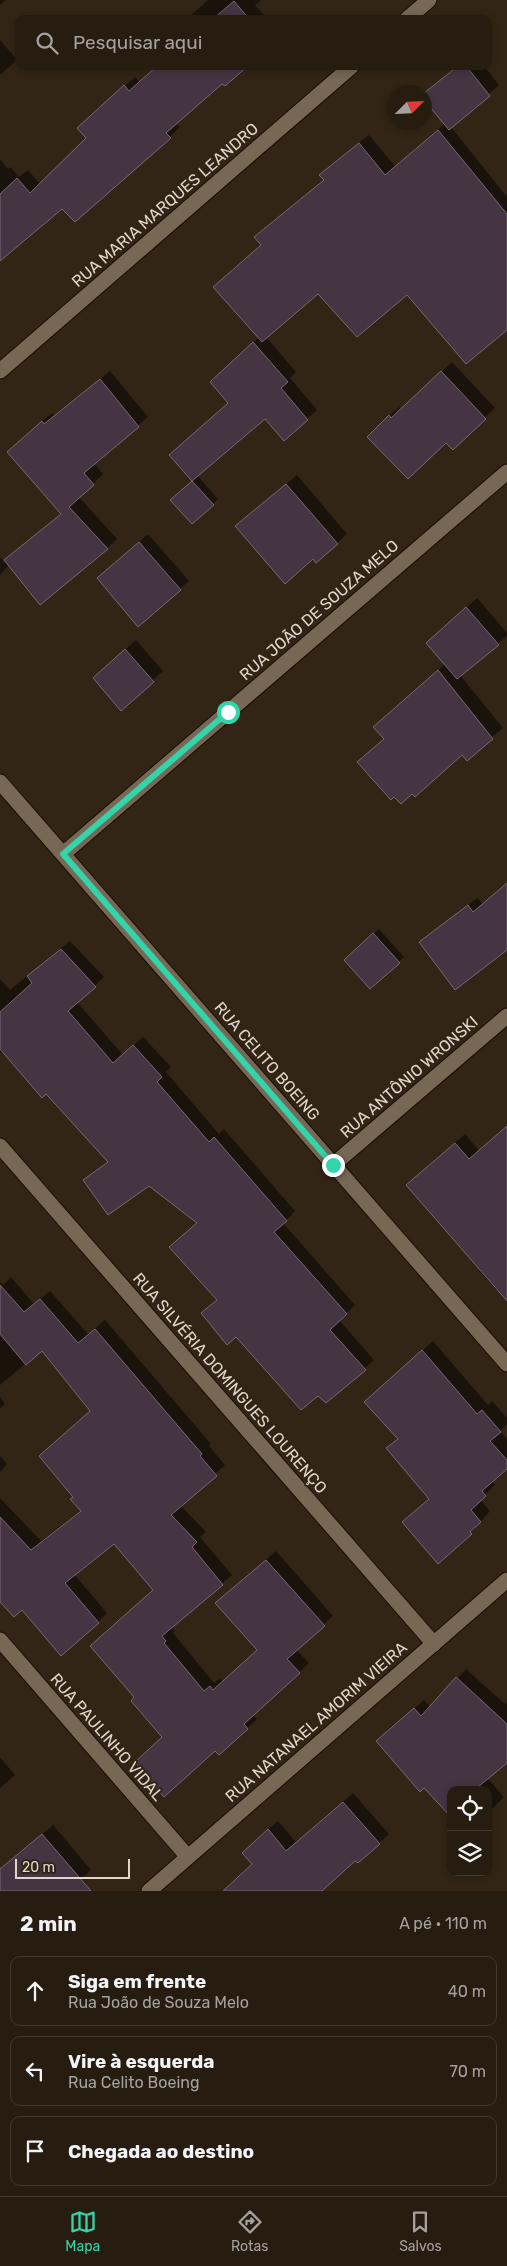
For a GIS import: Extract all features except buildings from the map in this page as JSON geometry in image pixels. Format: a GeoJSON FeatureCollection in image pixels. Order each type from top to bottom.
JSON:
{"type":"FeatureCollection","features":[{"type":"Feature","properties":{"kind":"street"},"geometry":{"type":"LineString","coordinates":[[412,15],[429,0]]}},
{"type":"Feature","properties":{"kind":"street","name":"RUA MARIA MARQUES LEANDRO"},"geometry":{"type":"LineString","coordinates":[[0,371],[347,70]]}},
{"type":"Feature","properties":{"kind":"street","name":"RUA JOÃO DE SOUZA MELO"},"geometry":{"type":"LineString","coordinates":[[63,854],[507,472]]}},
{"type":"Feature","properties":{"kind":"street","name":"RUA CELITO BOEING"},"geometry":{"type":"LineString","coordinates":[[0,782],[507,1364]]}},
{"type":"Feature","properties":{"kind":"street","name":"RUA ANTÔNIO WRONSKI"},"geometry":{"type":"LineString","coordinates":[[333,1165],[507,1016]]}},
{"type":"Feature","properties":{"kind":"street","name":"RUA SILVÉRIA DOMINGUES LOURENÇO"},"geometry":{"type":"LineString","coordinates":[[0,1146],[434,1644]]}},
{"type":"Feature","properties":{"kind":"street","name":"RUA NATANAEL AMORIM VIEIRA"},"geometry":{"type":"LineString","coordinates":[[149,1891],[507,1580]]}},
{"type":"Feature","properties":{"kind":"street","name":"RUA PAULINHO VIDAL"},"geometry":{"type":"LineString","coordinates":[[0,1640],[188,1857]]}},
{"type":"Feature","properties":{"kind":"route"},"geometry":{"type":"LineString","coordinates":[[228,712],[63,854],[333,1165]]}}]}
